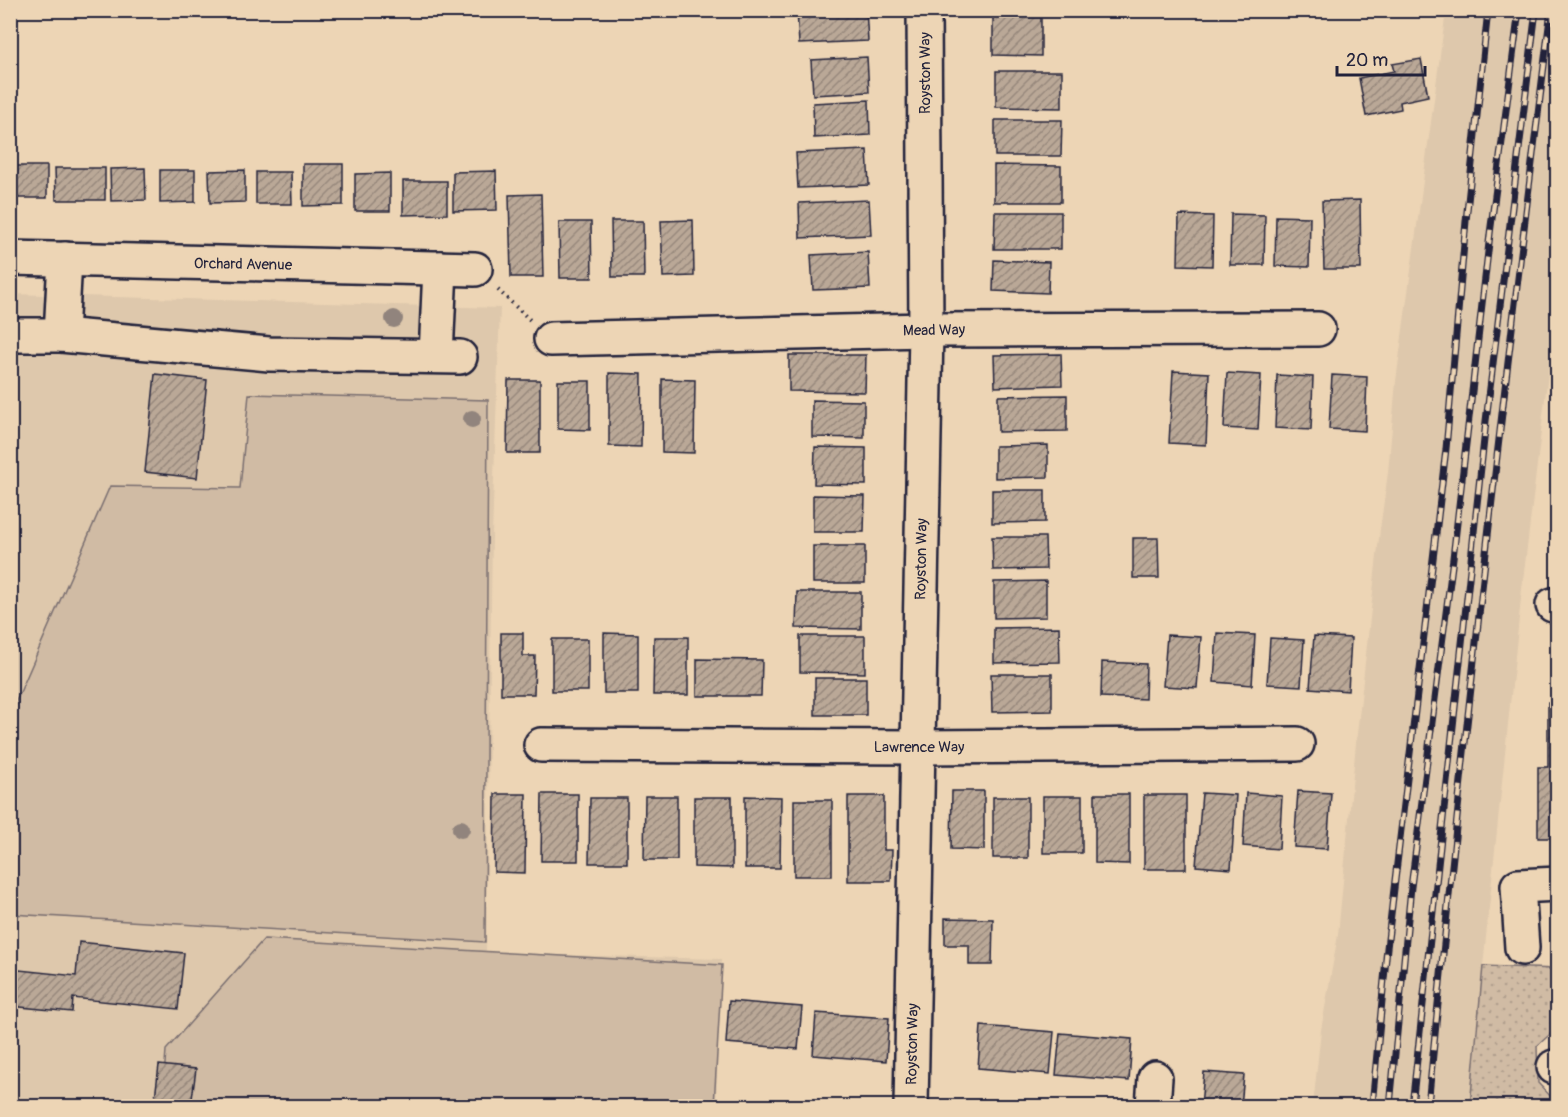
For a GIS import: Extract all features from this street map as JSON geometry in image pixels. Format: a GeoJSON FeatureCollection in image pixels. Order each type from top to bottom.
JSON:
{"type":"FeatureCollection","features":[{"type":"Feature","properties":{"kind":"street","name":"Royston Way"},"geometry":{"type":"LineString","coordinates":[[910,1107],[926,330],[924,10]]}},
{"type":"Feature","properties":{"kind":"street","name":"Orchard Avenue"},"geometry":{"type":"LineString","coordinates":[[10,258],[475,269]]}},
{"type":"Feature","properties":{"kind":"street"},"geometry":{"type":"LineString","coordinates":[[61,335],[64,259]]}},
{"type":"Feature","properties":{"kind":"street"},"geometry":{"type":"LineString","coordinates":[[10,335],[61,335],[269,354],[448,356],[440,268]]}},
{"type":"Feature","properties":{"kind":"street","name":"Mead Way"},"geometry":{"type":"LineString","coordinates":[[550,339],[926,330],[1318,328]]}},
{"type":"Feature","properties":{"kind":"street","name":"Lawrence Way"},"geometry":{"type":"LineString","coordinates":[[541,746],[918,747],[1297,744]]}},
{"type":"Feature","properties":{"kind":"street"},"geometry":{"type":"LineString","coordinates":[[1522,948],[1518,886],[1557,884]]}},
{"type":"Feature","properties":{"kind":"path"},"geometry":{"type":"LineString","coordinates":[[475,269],[550,339]]}},
{"type":"Feature","properties":{"kind":"shaded area"},"geometry":{"type":"Polygon","coordinates":[[[1446,11],[1557,11],[1557,299],[1522,589],[1470,1106],[1313,1106],[1321,1030],[1338,935],[1356,743],[1388,473],[1396,381],[1446,11]]]}},
{"type":"Feature","properties":{"kind":"shaded area"},"geometry":{"type":"Polygon","coordinates":[[[11,294],[500,308],[492,535],[486,953],[721,959],[716,1106],[11,1106],[11,294]]]}},
{"type":"Feature","properties":{"kind":"shaded area"},"geometry":{"type":"Polygon","coordinates":[[[249,394],[488,400],[485,942],[11,914],[11,713],[110,486],[240,488],[249,394]]]}},
{"type":"Feature","properties":{"kind":"shaded area"},"geometry":{"type":"Polygon","coordinates":[[[264,939],[722,965],[714,1106],[162,1106],[166,1050],[264,939]]]}},
{"type":"Feature","properties":{"kind":"shaded area"},"geometry":{"type":"Polygon","coordinates":[[[1483,966],[1557,969],[1557,1028],[1537,1046],[1538,1083],[1557,1103],[1557,1106],[1470,1106],[1483,966]]]}},
{"type":"Feature","properties":{"kind":"building"},"geometry":{"type":"Polygon","coordinates":[[[797,10],[866,10],[868,41],[799,44],[797,10]]]}},
{"type":"Feature","properties":{"kind":"building"},"geometry":{"type":"Polygon","coordinates":[[[1296,10],[1350,10],[1350,13],[1296,13],[1296,10]]]}},
{"type":"Feature","properties":{"kind":"building"},"geometry":{"type":"Polygon","coordinates":[[[993,17],[1041,17],[1041,56],[993,55],[993,17]]]}},
{"type":"Feature","properties":{"kind":"building"},"geometry":{"type":"Polygon","coordinates":[[[867,57],[869,92],[813,95],[811,60],[867,57]]]}},
{"type":"Feature","properties":{"kind":"building"},"geometry":{"type":"Polygon","coordinates":[[[1421,59],[1428,96],[1400,102],[1401,109],[1366,116],[1359,78],[1394,71],[1392,64],[1421,59]]]}},
{"type":"Feature","properties":{"kind":"building"},"geometry":{"type":"Polygon","coordinates":[[[996,71],[1062,71],[1062,108],[996,107],[996,71]]]}},
{"type":"Feature","properties":{"kind":"building"},"geometry":{"type":"Polygon","coordinates":[[[869,100],[870,135],[814,138],[813,103],[869,100]]]}},
{"type":"Feature","properties":{"kind":"building"},"geometry":{"type":"Polygon","coordinates":[[[995,120],[1062,120],[1061,156],[995,156],[995,120]]]}},
{"type":"Feature","properties":{"kind":"building"},"geometry":{"type":"Polygon","coordinates":[[[867,150],[869,185],[798,188],[796,153],[867,150]]]}},
{"type":"Feature","properties":{"kind":"building"},"geometry":{"type":"Polygon","coordinates":[[[303,164],[343,164],[343,205],[303,206],[303,164]]]}},
{"type":"Feature","properties":{"kind":"building"},"geometry":{"type":"Polygon","coordinates":[[[994,165],[1061,166],[1061,202],[994,202],[994,165]]]}},
{"type":"Feature","properties":{"kind":"building"},"geometry":{"type":"Polygon","coordinates":[[[12,166],[47,166],[47,198],[12,198],[12,166]]]}},
{"type":"Feature","properties":{"kind":"building"},"geometry":{"type":"Polygon","coordinates":[[[55,168],[105,168],[105,200],[56,200],[55,168]]]}},
{"type":"Feature","properties":{"kind":"building"},"geometry":{"type":"Polygon","coordinates":[[[145,168],[146,200],[111,201],[110,169],[145,168]]]}},
{"type":"Feature","properties":{"kind":"building"},"geometry":{"type":"Polygon","coordinates":[[[160,170],[195,170],[195,202],[160,203],[160,170]]]}},
{"type":"Feature","properties":{"kind":"building"},"geometry":{"type":"Polygon","coordinates":[[[245,170],[245,202],[210,203],[209,171],[245,170]]]}},
{"type":"Feature","properties":{"kind":"building"},"geometry":{"type":"Polygon","coordinates":[[[496,171],[497,210],[453,211],[453,172],[496,171]]]}},
{"type":"Feature","properties":{"kind":"building"},"geometry":{"type":"Polygon","coordinates":[[[256,172],[291,172],[292,204],[256,204],[256,172]]]}},
{"type":"Feature","properties":{"kind":"building"},"geometry":{"type":"Polygon","coordinates":[[[390,173],[390,211],[355,211],[355,174],[390,173]]]}},
{"type":"Feature","properties":{"kind":"building"},"geometry":{"type":"Polygon","coordinates":[[[403,181],[447,181],[447,214],[403,215],[403,181]]]}},
{"type":"Feature","properties":{"kind":"building"},"geometry":{"type":"Polygon","coordinates":[[[541,194],[543,277],[511,277],[509,195],[541,194]]]}},
{"type":"Feature","properties":{"kind":"building"},"geometry":{"type":"Polygon","coordinates":[[[869,200],[871,235],[800,238],[799,203],[869,200]]]}},
{"type":"Feature","properties":{"kind":"building"},"geometry":{"type":"Polygon","coordinates":[[[1360,200],[1361,269],[1324,269],[1322,201],[1360,200]]]}},
{"type":"Feature","properties":{"kind":"building"},"geometry":{"type":"Polygon","coordinates":[[[995,212],[1061,212],[1061,249],[994,249],[995,212]]]}},
{"type":"Feature","properties":{"kind":"building"},"geometry":{"type":"Polygon","coordinates":[[[1231,214],[1265,215],[1264,265],[1230,265],[1231,214]]]}},
{"type":"Feature","properties":{"kind":"building"},"geometry":{"type":"Polygon","coordinates":[[[1179,215],[1213,216],[1212,266],[1178,265],[1179,215]]]}},
{"type":"Feature","properties":{"kind":"building"},"geometry":{"type":"Polygon","coordinates":[[[1276,216],[1310,217],[1309,267],[1275,266],[1276,216]]]}},
{"type":"Feature","properties":{"kind":"building"},"geometry":{"type":"Polygon","coordinates":[[[693,220],[694,276],[663,277],[661,221],[693,220]]]}},
{"type":"Feature","properties":{"kind":"building"},"geometry":{"type":"Polygon","coordinates":[[[611,221],[643,221],[644,277],[612,277],[611,221]]]}},
{"type":"Feature","properties":{"kind":"building"},"geometry":{"type":"Polygon","coordinates":[[[559,222],[591,222],[592,278],[560,278],[559,222]]]}},
{"type":"Feature","properties":{"kind":"building"},"geometry":{"type":"Polygon","coordinates":[[[868,252],[870,288],[813,290],[811,255],[868,252]]]}},
{"type":"Feature","properties":{"kind":"building"},"geometry":{"type":"Polygon","coordinates":[[[994,260],[1049,262],[1048,293],[993,291],[994,260]]]}},
{"type":"Feature","properties":{"kind":"building"},"geometry":{"type":"Polygon","coordinates":[[[1061,354],[1062,385],[995,387],[994,355],[1061,354]]]}},
{"type":"Feature","properties":{"kind":"building"},"geometry":{"type":"Polygon","coordinates":[[[789,355],[866,355],[865,392],[789,391],[789,355]]]}},
{"type":"Feature","properties":{"kind":"building"},"geometry":{"type":"Polygon","coordinates":[[[1173,371],[1209,373],[1206,445],[1169,443],[1173,371]]]}},
{"type":"Feature","properties":{"kind":"building"},"geometry":{"type":"Polygon","coordinates":[[[609,373],[642,374],[641,447],[609,446],[609,373]]]}},
{"type":"Feature","properties":{"kind":"building"},"geometry":{"type":"Polygon","coordinates":[[[1227,373],[1261,375],[1258,430],[1224,428],[1227,373]]]}},
{"type":"Feature","properties":{"kind":"building"},"geometry":{"type":"Polygon","coordinates":[[[155,374],[207,380],[197,478],[145,472],[155,374]]]}},
{"type":"Feature","properties":{"kind":"building"},"geometry":{"type":"Polygon","coordinates":[[[1277,375],[1313,377],[1311,430],[1275,428],[1277,375]]]}},
{"type":"Feature","properties":{"kind":"building"},"geometry":{"type":"Polygon","coordinates":[[[1332,375],[1367,377],[1365,431],[1329,429],[1332,375]]]}},
{"type":"Feature","properties":{"kind":"building"},"geometry":{"type":"Polygon","coordinates":[[[662,379],[695,380],[694,453],[662,452],[662,379]]]}},
{"type":"Feature","properties":{"kind":"building"},"geometry":{"type":"Polygon","coordinates":[[[508,380],[540,380],[540,453],[507,453],[508,380]]]}},
{"type":"Feature","properties":{"kind":"building"},"geometry":{"type":"Polygon","coordinates":[[[558,381],[590,381],[590,430],[558,429],[558,381]]]}},
{"type":"Feature","properties":{"kind":"building"},"geometry":{"type":"Polygon","coordinates":[[[1067,395],[1067,431],[998,432],[998,396],[1067,395]]]}},
{"type":"Feature","properties":{"kind":"building"},"geometry":{"type":"Polygon","coordinates":[[[812,400],[864,401],[864,438],[812,437],[812,400]]]}},
{"type":"Feature","properties":{"kind":"building"},"geometry":{"type":"Polygon","coordinates":[[[1048,445],[1048,477],[995,478],[995,446],[1048,445]]]}},
{"type":"Feature","properties":{"kind":"building"},"geometry":{"type":"Polygon","coordinates":[[[815,447],[866,448],[866,485],[814,484],[815,447]]]}},
{"type":"Feature","properties":{"kind":"building"},"geometry":{"type":"Polygon","coordinates":[[[992,490],[1045,490],[1045,522],[992,523],[992,490]]]}},
{"type":"Feature","properties":{"kind":"building"},"geometry":{"type":"Polygon","coordinates":[[[813,495],[865,496],[864,532],[813,532],[813,495]]]}},
{"type":"Feature","properties":{"kind":"building"},"geometry":{"type":"Polygon","coordinates":[[[992,537],[1045,537],[1046,569],[993,570],[992,537]]]}},
{"type":"Feature","properties":{"kind":"building"},"geometry":{"type":"Polygon","coordinates":[[[1133,538],[1158,538],[1159,578],[1133,578],[1133,538]]]}},
{"type":"Feature","properties":{"kind":"building"},"geometry":{"type":"Polygon","coordinates":[[[813,546],[865,546],[865,583],[813,583],[813,546]]]}},
{"type":"Feature","properties":{"kind":"building"},"geometry":{"type":"Polygon","coordinates":[[[1046,581],[1046,617],[994,618],[994,582],[1046,581]]]}},
{"type":"Feature","properties":{"kind":"building"},"geometry":{"type":"Polygon","coordinates":[[[797,592],[861,592],[861,629],[796,628],[797,592]]]}},
{"type":"Feature","properties":{"kind":"building"},"geometry":{"type":"Polygon","coordinates":[[[1059,627],[1060,662],[994,663],[994,628],[1059,627]]]}},
{"type":"Feature","properties":{"kind":"building"},"geometry":{"type":"Polygon","coordinates":[[[501,633],[523,633],[523,656],[535,656],[534,694],[501,694],[501,633]]]}},
{"type":"Feature","properties":{"kind":"building"},"geometry":{"type":"Polygon","coordinates":[[[604,633],[638,634],[638,693],[604,693],[604,633]]]}},
{"type":"Feature","properties":{"kind":"building"},"geometry":{"type":"Polygon","coordinates":[[[1217,633],[1255,635],[1252,685],[1214,682],[1217,633]]]}},
{"type":"Feature","properties":{"kind":"building"},"geometry":{"type":"Polygon","coordinates":[[[1167,635],[1201,637],[1197,688],[1163,686],[1167,635]]]}},
{"type":"Feature","properties":{"kind":"building"},"geometry":{"type":"Polygon","coordinates":[[[800,636],[865,636],[865,673],[800,672],[800,636]]]}},
{"type":"Feature","properties":{"kind":"building"},"geometry":{"type":"Polygon","coordinates":[[[1314,636],[1351,638],[1348,691],[1310,688],[1314,636]]]}},
{"type":"Feature","properties":{"kind":"building"},"geometry":{"type":"Polygon","coordinates":[[[654,637],[688,637],[688,695],[653,695],[654,637]]]}},
{"type":"Feature","properties":{"kind":"building"},"geometry":{"type":"Polygon","coordinates":[[[1270,638],[1304,640],[1301,686],[1267,684],[1270,638]]]}},
{"type":"Feature","properties":{"kind":"building"},"geometry":{"type":"Polygon","coordinates":[[[552,639],[588,639],[588,691],[552,691],[552,639]]]}},
{"type":"Feature","properties":{"kind":"building"},"geometry":{"type":"Polygon","coordinates":[[[697,659],[762,660],[761,696],[697,696],[697,659]]]}},
{"type":"Feature","properties":{"kind":"building"},"geometry":{"type":"Polygon","coordinates":[[[1102,662],[1146,664],[1145,699],[1101,697],[1102,662]]]}},
{"type":"Feature","properties":{"kind":"building"},"geometry":{"type":"Polygon","coordinates":[[[991,674],[1052,674],[1052,711],[992,712],[991,674]]]}},
{"type":"Feature","properties":{"kind":"building"},"geometry":{"type":"Polygon","coordinates":[[[815,678],[866,678],[866,715],[815,715],[815,678]]]}},
{"type":"Feature","properties":{"kind":"building"},"geometry":{"type":"Polygon","coordinates":[[[1548,702],[1558,702],[1558,838],[1538,838],[1538,767],[1548,767],[1548,702]]]}},
{"type":"Feature","properties":{"kind":"building"},"geometry":{"type":"Polygon","coordinates":[[[952,791],[984,791],[984,850],[951,849],[952,791]]]}},
{"type":"Feature","properties":{"kind":"building"},"geometry":{"type":"Polygon","coordinates":[[[1298,791],[1331,793],[1327,849],[1294,847],[1298,791]]]}},
{"type":"Feature","properties":{"kind":"building"},"geometry":{"type":"Polygon","coordinates":[[[1202,793],[1236,795],[1231,869],[1196,866],[1202,793]]]}},
{"type":"Feature","properties":{"kind":"building"},"geometry":{"type":"Polygon","coordinates":[[[1246,793],[1282,796],[1279,849],[1243,846],[1246,793]]]}},
{"type":"Feature","properties":{"kind":"building"},"geometry":{"type":"Polygon","coordinates":[[[495,794],[526,794],[525,873],[494,872],[495,794]]]}},
{"type":"Feature","properties":{"kind":"building"},"geometry":{"type":"Polygon","coordinates":[[[542,794],[578,794],[578,861],[541,861],[542,794]]]}},
{"type":"Feature","properties":{"kind":"building"},"geometry":{"type":"Polygon","coordinates":[[[1095,794],[1129,794],[1129,864],[1095,863],[1095,794]]]}},
{"type":"Feature","properties":{"kind":"building"},"geometry":{"type":"Polygon","coordinates":[[[1144,795],[1186,795],[1186,869],[1144,869],[1144,795]]]}},
{"type":"Feature","properties":{"kind":"building"},"geometry":{"type":"Polygon","coordinates":[[[645,796],[677,796],[677,860],[644,860],[645,796]]]}},
{"type":"Feature","properties":{"kind":"building"},"geometry":{"type":"Polygon","coordinates":[[[745,796],[781,797],[780,868],[745,868],[745,796]]]}},
{"type":"Feature","properties":{"kind":"building"},"geometry":{"type":"Polygon","coordinates":[[[848,796],[884,796],[884,850],[892,850],[891,881],[848,881],[848,796]]]}},
{"type":"Feature","properties":{"kind":"building"},"geometry":{"type":"Polygon","coordinates":[[[1043,796],[1082,796],[1082,853],[1043,853],[1043,796]]]}},
{"type":"Feature","properties":{"kind":"building"},"geometry":{"type":"Polygon","coordinates":[[[694,797],[732,797],[732,868],[694,867],[694,797]]]}},
{"type":"Feature","properties":{"kind":"building"},"geometry":{"type":"Polygon","coordinates":[[[993,797],[1028,797],[1028,858],[993,858],[993,797]]]}},
{"type":"Feature","properties":{"kind":"building"},"geometry":{"type":"Polygon","coordinates":[[[590,798],[627,798],[627,863],[589,863],[590,798]]]}},
{"type":"Feature","properties":{"kind":"building"},"geometry":{"type":"Polygon","coordinates":[[[794,800],[832,800],[832,876],[794,876],[794,800]]]}},
{"type":"Feature","properties":{"kind":"building"},"geometry":{"type":"Polygon","coordinates":[[[945,918],[993,919],[992,965],[969,965],[969,945],[945,945],[945,918]]]}},
{"type":"Feature","properties":{"kind":"building"},"geometry":{"type":"Polygon","coordinates":[[[79,942],[184,953],[178,1009],[73,998],[72,1012],[10,1006],[10,969],[76,976],[79,942]]]}},
{"type":"Feature","properties":{"kind":"building"},"geometry":{"type":"Polygon","coordinates":[[[729,1001],[802,1007],[798,1049],[726,1043],[729,1001]]]}},
{"type":"Feature","properties":{"kind":"building"},"geometry":{"type":"Polygon","coordinates":[[[816,1013],[889,1018],[886,1061],[813,1055],[816,1013]]]}},
{"type":"Feature","properties":{"kind":"building"},"geometry":{"type":"Polygon","coordinates":[[[981,1026],[1054,1032],[1050,1074],[978,1068],[981,1026]]]}},
{"type":"Feature","properties":{"kind":"building"},"geometry":{"type":"Polygon","coordinates":[[[1060,1033],[1132,1039],[1129,1081],[1056,1075],[1060,1033]]]}},
{"type":"Feature","properties":{"kind":"building"},"geometry":{"type":"Polygon","coordinates":[[[159,1065],[196,1069],[191,1106],[154,1106],[159,1065]]]}},
{"type":"Feature","properties":{"kind":"building"},"geometry":{"type":"Polygon","coordinates":[[[1204,1072],[1244,1075],[1241,1106],[1201,1106],[1204,1072]]]}},
{"type":"Feature","properties":{"kind":"railway"},"geometry":{"type":"LineString","coordinates":[[1372,1106],[1387,948],[1446,449],[1466,221],[1488,10]]}},
{"type":"Feature","properties":{"kind":"railway"},"geometry":{"type":"LineString","coordinates":[[1390,1106],[1411,887],[1519,10]]}},
{"type":"Feature","properties":{"kind":"railway"},"geometry":{"type":"LineString","coordinates":[[1412,1106],[1486,421],[1536,10]]}},
{"type":"Feature","properties":{"kind":"railway"},"geometry":{"type":"LineString","coordinates":[[1428,1106],[1485,558],[1551,10]]}}]}
